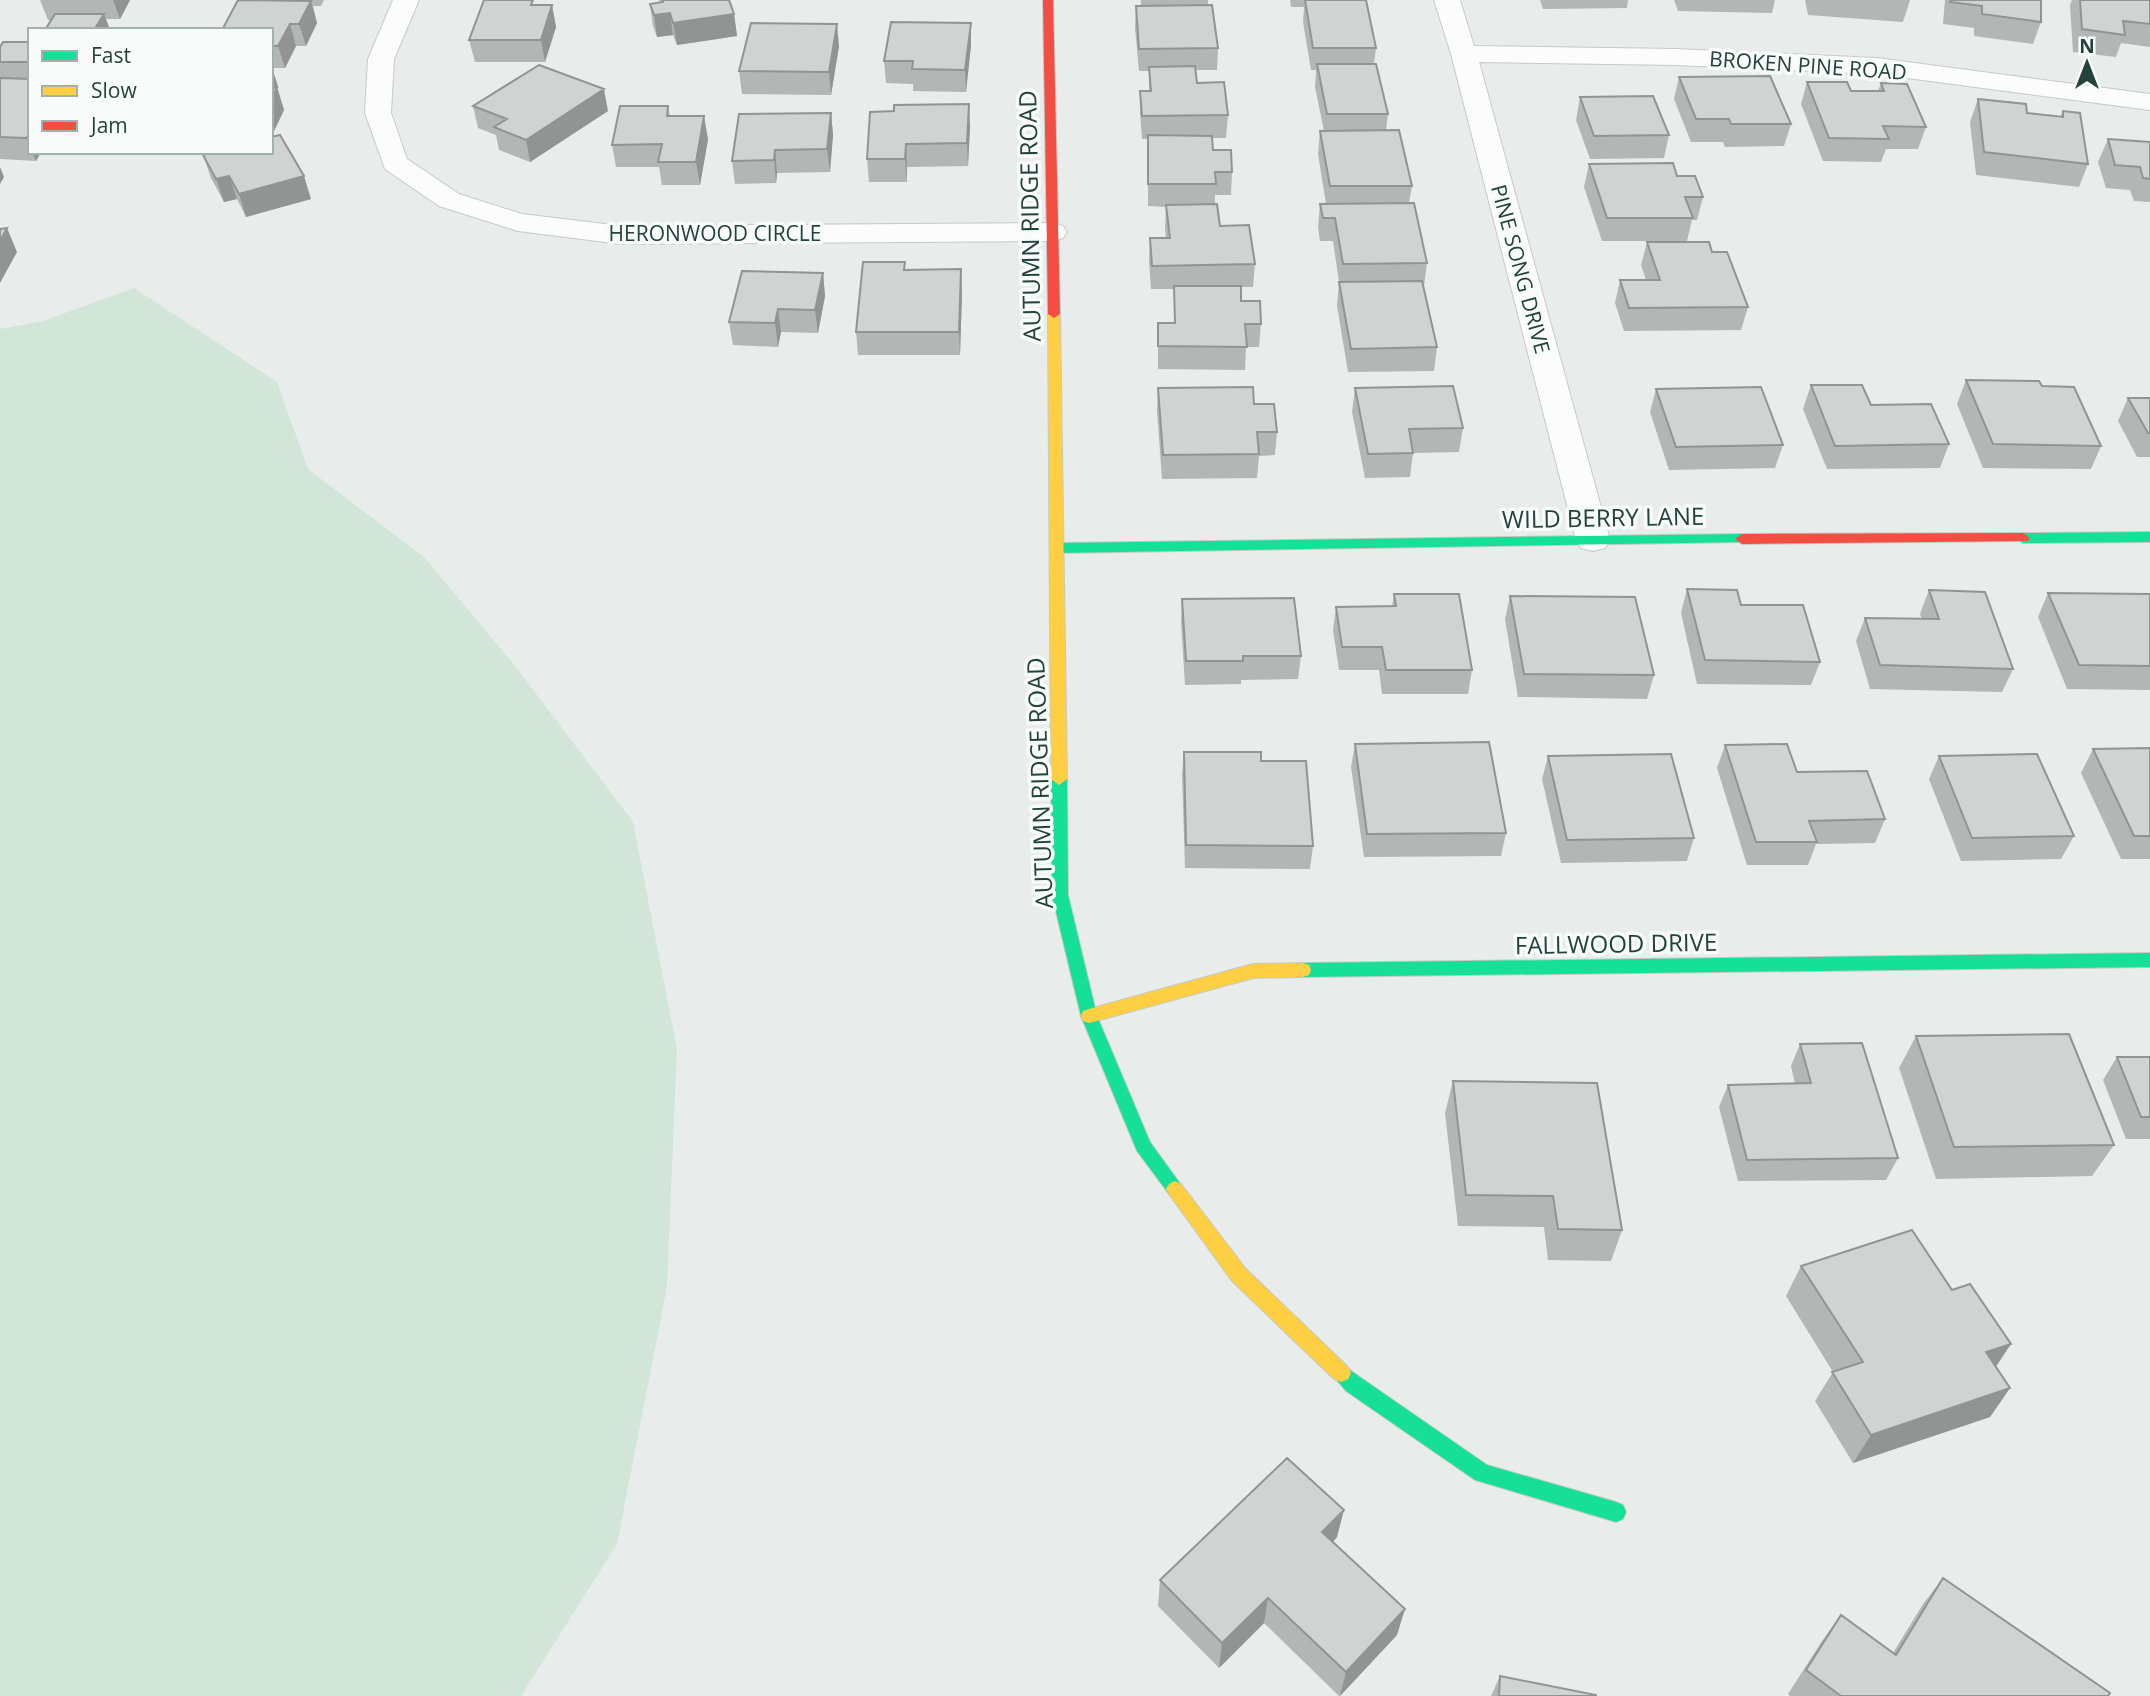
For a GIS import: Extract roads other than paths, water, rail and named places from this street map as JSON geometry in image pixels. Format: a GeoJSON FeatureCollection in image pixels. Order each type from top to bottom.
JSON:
{"type":"FeatureCollection","features":[{"type":"Feature","properties":{"kind":"street","name":"HERONWOOD CIRCLE"},"geometry":{"type":"LineString","coordinates":[[406,0],[381,60],[378,113],[395,163],[449,200],[518,222],[621,235],[1053,232]]}},
{"type":"Feature","properties":{"kind":"street","name":"AUTUMN RIDGE ROAD"},"geometry":{"type":"LineString","coordinates":[[1048,0],[1060,895],[1089,1016],[1143,1146],[1239,1275],[1353,1385],[1482,1473],[1616,1512]]}},
{"type":"Feature","properties":{"kind":"street","name":"PINE SONG DRIVE"},"geometry":{"type":"LineString","coordinates":[[1447,0],[1464,54],[1593,540]]}},
{"type":"Feature","properties":{"kind":"street","name":"BROKEN PINE ROAD"},"geometry":{"type":"LineString","coordinates":[[1464,54],[1676,57],[1877,66],[2150,102]]}},
{"type":"Feature","properties":{"kind":"street","name":"WILD BERRY LANE"},"geometry":{"type":"LineString","coordinates":[[1057,548],[1593,540],[2150,537]]}},
{"type":"Feature","properties":{"kind":"street","name":"FALLWOOD DRIVE"},"geometry":{"type":"LineString","coordinates":[[1089,1016],[1253,971],[2150,960]]}}]}
